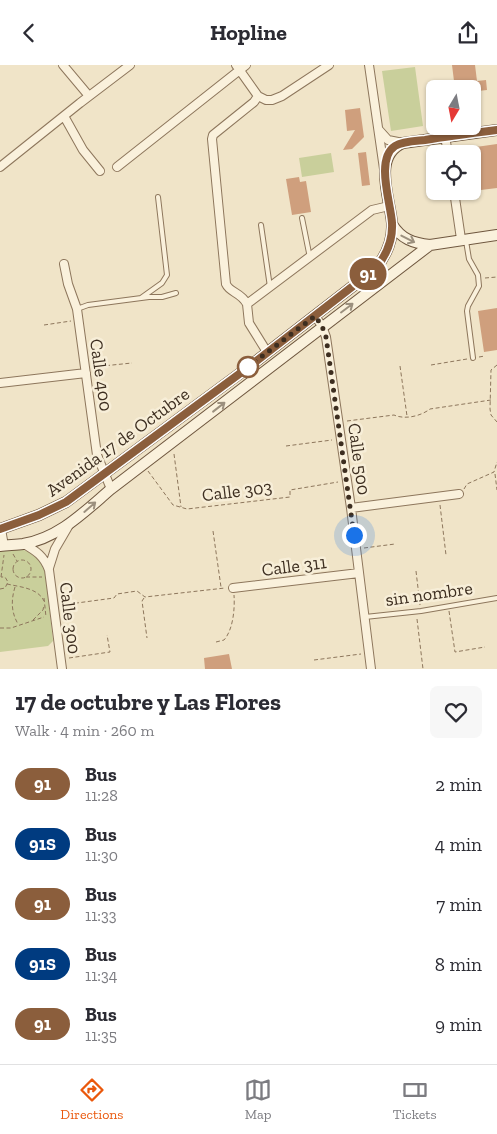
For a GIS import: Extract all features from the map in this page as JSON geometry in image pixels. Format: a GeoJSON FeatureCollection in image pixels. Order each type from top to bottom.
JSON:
{"type":"FeatureCollection","features":[{"type":"Feature","properties":{"kind":"main road"},"geometry":{"type":"LineString","coordinates":[[385,173],[388,155],[394,147],[403,143],[497,130]]}},
{"type":"Feature","properties":{"kind":"main road","name":"Avenida 17 de Octubre"},"geometry":{"type":"LineString","coordinates":[[0,529],[54,509],[77,494],[368,275],[382,261],[388,248],[392,224],[385,173]]}},
{"type":"Feature","properties":{"kind":"main road"},"geometry":{"type":"LineString","coordinates":[[392,224],[396,231],[404,238],[419,244],[430,245],[497,235]]}},
{"type":"Feature","properties":{"kind":"main road","name":"Avenida 17 de Octubre"},"geometry":{"type":"LineString","coordinates":[[4,549],[49,536],[69,525],[110,489],[144,465],[322,326],[430,245]]}},
{"type":"Feature","properties":{"kind":"street"},"geometry":{"type":"LineString","coordinates":[[63,65],[89,96]]}},
{"type":"Feature","properties":{"kind":"street"},"geometry":{"type":"LineString","coordinates":[[0,167],[130,65]]}},
{"type":"Feature","properties":{"kind":"street"},"geometry":{"type":"LineString","coordinates":[[117,167],[240,67],[258,96],[266,100],[278,98],[329,65]]}},
{"type":"Feature","properties":{"kind":"street"},"geometry":{"type":"LineString","coordinates":[[369,65],[385,173]]}},
{"type":"Feature","properties":{"kind":"street"},"geometry":{"type":"LineString","coordinates":[[258,96],[254,102],[213,135],[212,139],[226,284],[230,290],[240,294],[247,304],[249,323],[267,352]]}},
{"type":"Feature","properties":{"kind":"street"},"geometry":{"type":"LineString","coordinates":[[64,115],[83,150],[100,171]]}},
{"type":"Feature","properties":{"kind":"street"},"geometry":{"type":"LineString","coordinates":[[378,128],[388,140],[403,143]]}},
{"type":"Feature","properties":{"kind":"street"},"geometry":{"type":"LineString","coordinates":[[445,136],[446,145]]}},
{"type":"Feature","properties":{"kind":"street"},"geometry":{"type":"LineString","coordinates":[[456,200],[464,239]]}},
{"type":"Feature","properties":{"kind":"street"},"geometry":{"type":"LineString","coordinates":[[247,304],[372,210],[389,206]]}},
{"type":"Feature","properties":{"kind":"street","name":"Calle 400"},"geometry":{"type":"LineString","coordinates":[[64,264],[79,320],[97,455],[110,489]]}},
{"type":"Feature","properties":{"kind":"street","name":"Calle 500"},"geometry":{"type":"LineString","coordinates":[[315,316],[322,326],[326,337],[351,508],[371,669]]}},
{"type":"Feature","properties":{"kind":"street"},"geometry":{"type":"LineString","coordinates":[[0,383],[85,370]]}},
{"type":"Feature","properties":{"kind":"street"},"geometry":{"type":"LineString","coordinates":[[351,508],[459,495]]}},
{"type":"Feature","properties":{"kind":"street"},"geometry":{"type":"LineString","coordinates":[[45,570],[69,525]]}},
{"type":"Feature","properties":{"kind":"street"},"geometry":{"type":"LineString","coordinates":[[0,529],[4,549]]}},
{"type":"Feature","properties":{"kind":"street"},"geometry":{"type":"LineString","coordinates":[[24,544],[42,556],[46,561],[45,570]]}},
{"type":"Feature","properties":{"kind":"street","name":"Calle 300"},"geometry":{"type":"LineString","coordinates":[[45,570],[54,606],[62,669]]}},
{"type":"Feature","properties":{"kind":"street","name":"Calle 311"},"geometry":{"type":"LineString","coordinates":[[233,588],[358,573]]}},
{"type":"Feature","properties":{"kind":"lane"},"geometry":{"type":"LineString","coordinates":[[141,298],[162,283],[167,275],[158,197]]}},
{"type":"Feature","properties":{"kind":"lane"},"geometry":{"type":"LineString","coordinates":[[302,218],[311,256]]}},
{"type":"Feature","properties":{"kind":"lane"},"geometry":{"type":"LineString","coordinates":[[261,225],[270,287]]}},
{"type":"Feature","properties":{"kind":"lane"},"geometry":{"type":"LineString","coordinates":[[464,239],[469,259],[479,279],[479,286],[467,311],[473,358]]}},
{"type":"Feature","properties":{"kind":"lane"},"geometry":{"type":"LineString","coordinates":[[77,309],[88,305],[162,297],[176,293]]}},
{"type":"Feature","properties":{"kind":"lane","name":"sin nombre"},"geometry":{"type":"LineString","coordinates":[[365,617],[421,611],[449,605],[497,599]]}},
{"type":"Feature","properties":{"kind":"path"},"geometry":{"type":"LineString","coordinates":[[479,279],[497,277]]}},
{"type":"Feature","properties":{"kind":"path"},"geometry":{"type":"LineString","coordinates":[[44,325],[79,320]]}},
{"type":"Feature","properties":{"kind":"path"},"geometry":{"type":"LineString","coordinates":[[432,365],[485,356]]}},
{"type":"Feature","properties":{"kind":"path"},"geometry":{"type":"LineString","coordinates":[[85,370],[132,363]]}},
{"type":"Feature","properties":{"kind":"path"},"geometry":{"type":"LineString","coordinates":[[497,365],[491,370],[491,415],[497,422]]}},
{"type":"Feature","properties":{"kind":"path"},"geometry":{"type":"LineString","coordinates":[[400,366],[407,416]]}},
{"type":"Feature","properties":{"kind":"path"},"geometry":{"type":"LineString","coordinates":[[338,422],[394,415],[400,417],[423,414],[430,409],[491,400]]}},
{"type":"Feature","properties":{"kind":"path"},"geometry":{"type":"LineString","coordinates":[[286,446],[340,439]]}},
{"type":"Feature","properties":{"kind":"path"},"geometry":{"type":"LineString","coordinates":[[173,449],[181,507]]}},
{"type":"Feature","properties":{"kind":"path"},"geometry":{"type":"LineString","coordinates":[[497,462],[494,473],[497,490]]}},
{"type":"Feature","properties":{"kind":"path","name":"Calle 303"},"geometry":{"type":"LineString","coordinates":[[144,465],[153,480],[173,505],[193,509],[290,497],[290,490],[346,480]]}},
{"type":"Feature","properties":{"kind":"path"},"geometry":{"type":"LineString","coordinates":[[459,495],[468,484],[494,473]]}},
{"type":"Feature","properties":{"kind":"path"},"geometry":{"type":"LineString","coordinates":[[439,497],[446,555]]}},
{"type":"Feature","properties":{"kind":"path"},"geometry":{"type":"LineString","coordinates":[[213,531],[222,588]]}},
{"type":"Feature","properties":{"kind":"path"},"geometry":{"type":"LineString","coordinates":[[356,549],[395,544]]}},
{"type":"Feature","properties":{"kind":"path"},"geometry":{"type":"LineString","coordinates":[[17,562],[12,552],[4,549],[0,577],[6,579],[8,584],[26,588],[42,597],[45,602],[43,610],[33,620]]}},
{"type":"Feature","properties":{"kind":"path"},"geometry":{"type":"LineString","coordinates":[[17,562],[22,561],[29,565],[30,571],[26,577]]}},
{"type":"Feature","properties":{"kind":"path"},"geometry":{"type":"LineString","coordinates":[[17,562],[14,572],[17,577],[42,577],[45,570]]}},
{"type":"Feature","properties":{"kind":"path"},"geometry":{"type":"LineString","coordinates":[[416,571],[421,611]]}},
{"type":"Feature","properties":{"kind":"path"},"geometry":{"type":"LineString","coordinates":[[0,589],[5,588],[8,584]]}},
{"type":"Feature","properties":{"kind":"path"},"geometry":{"type":"LineString","coordinates":[[15,586],[12,595],[12,608],[18,625]]}},
{"type":"Feature","properties":{"kind":"path"},"geometry":{"type":"LineString","coordinates":[[54,606],[114,598],[118,594],[137,591],[145,597],[233,588],[235,605],[228,635],[224,641],[216,642]]}},
{"type":"Feature","properties":{"kind":"path"},"geometry":{"type":"LineString","coordinates":[[0,628],[11,628],[46,617],[44,594]]}},
{"type":"Feature","properties":{"kind":"path"},"geometry":{"type":"LineString","coordinates":[[145,597],[142,601],[147,638]]}},
{"type":"Feature","properties":{"kind":"path"},"geometry":{"type":"LineString","coordinates":[[449,605],[455,652],[485,647]]}},
{"type":"Feature","properties":{"kind":"path"},"geometry":{"type":"LineString","coordinates":[[416,611],[423,669]]}},
{"type":"Feature","properties":{"kind":"path"},"geometry":{"type":"LineString","coordinates":[[60,659],[110,652],[107,635]]}},
{"type":"Feature","properties":{"kind":"path"},"geometry":{"type":"LineString","coordinates":[[314,660],[369,653]]}},
{"type":"Feature","properties":{"kind":"green space"},"geometry":{"type":"Polygon","coordinates":[[[415,67],[423,126],[391,131],[382,71],[415,67]]]}},
{"type":"Feature","properties":{"kind":"green space"},"geometry":{"type":"Polygon","coordinates":[[[331,153],[334,172],[302,177],[299,158],[331,153]]]}},
{"type":"Feature","properties":{"kind":"green space"},"geometry":{"type":"Polygon","coordinates":[[[19,549],[28,551],[35,556],[45,569],[53,641],[48,646],[0,652],[0,551],[19,549]]]}},
{"type":"Feature","properties":{"kind":"building"},"geometry":{"type":"Polygon","coordinates":[[[452,65],[475,65],[477,80],[454,80],[452,65]]]}},
{"type":"Feature","properties":{"kind":"building"},"geometry":{"type":"Polygon","coordinates":[[[486,80],[487,90],[481,91],[481,81],[486,80]]]}},
{"type":"Feature","properties":{"kind":"building"},"geometry":{"type":"Polygon","coordinates":[[[360,108],[364,137],[352,149],[343,150],[355,130],[347,131],[345,110],[360,108]]]}},
{"type":"Feature","properties":{"kind":"building"},"geometry":{"type":"Polygon","coordinates":[[[497,144],[497,188],[481,190],[481,146],[497,144]]]}},
{"type":"Feature","properties":{"kind":"building"},"geometry":{"type":"Polygon","coordinates":[[[366,152],[370,185],[362,186],[358,153],[366,152]]]}},
{"type":"Feature","properties":{"kind":"building"},"geometry":{"type":"Polygon","coordinates":[[[299,177],[300,182],[306,181],[311,212],[292,215],[286,179],[299,177]]]}},
{"type":"Feature","properties":{"kind":"building"},"geometry":{"type":"Polygon","coordinates":[[[497,308],[497,350],[484,352],[478,311],[497,308]]]}},
{"type":"Feature","properties":{"kind":"building"},"geometry":{"type":"Polygon","coordinates":[[[229,654],[232,669],[205,669],[204,658],[229,654]]]}},
{"type":"Feature","properties":{"kind":"bus line","name":"91"},"geometry":{"type":"LineString","coordinates":[[0,529],[54,509],[66,502],[250,366],[375,269],[386,254],[391,238],[392,224],[385,173],[388,155],[394,147],[403,143],[445,136],[497,130]]}},
{"type":"Feature","properties":{"kind":"route"},"geometry":{"type":"LineString","coordinates":[[248,367],[315,316],[322,326],[326,337],[354,535]]}}]}
